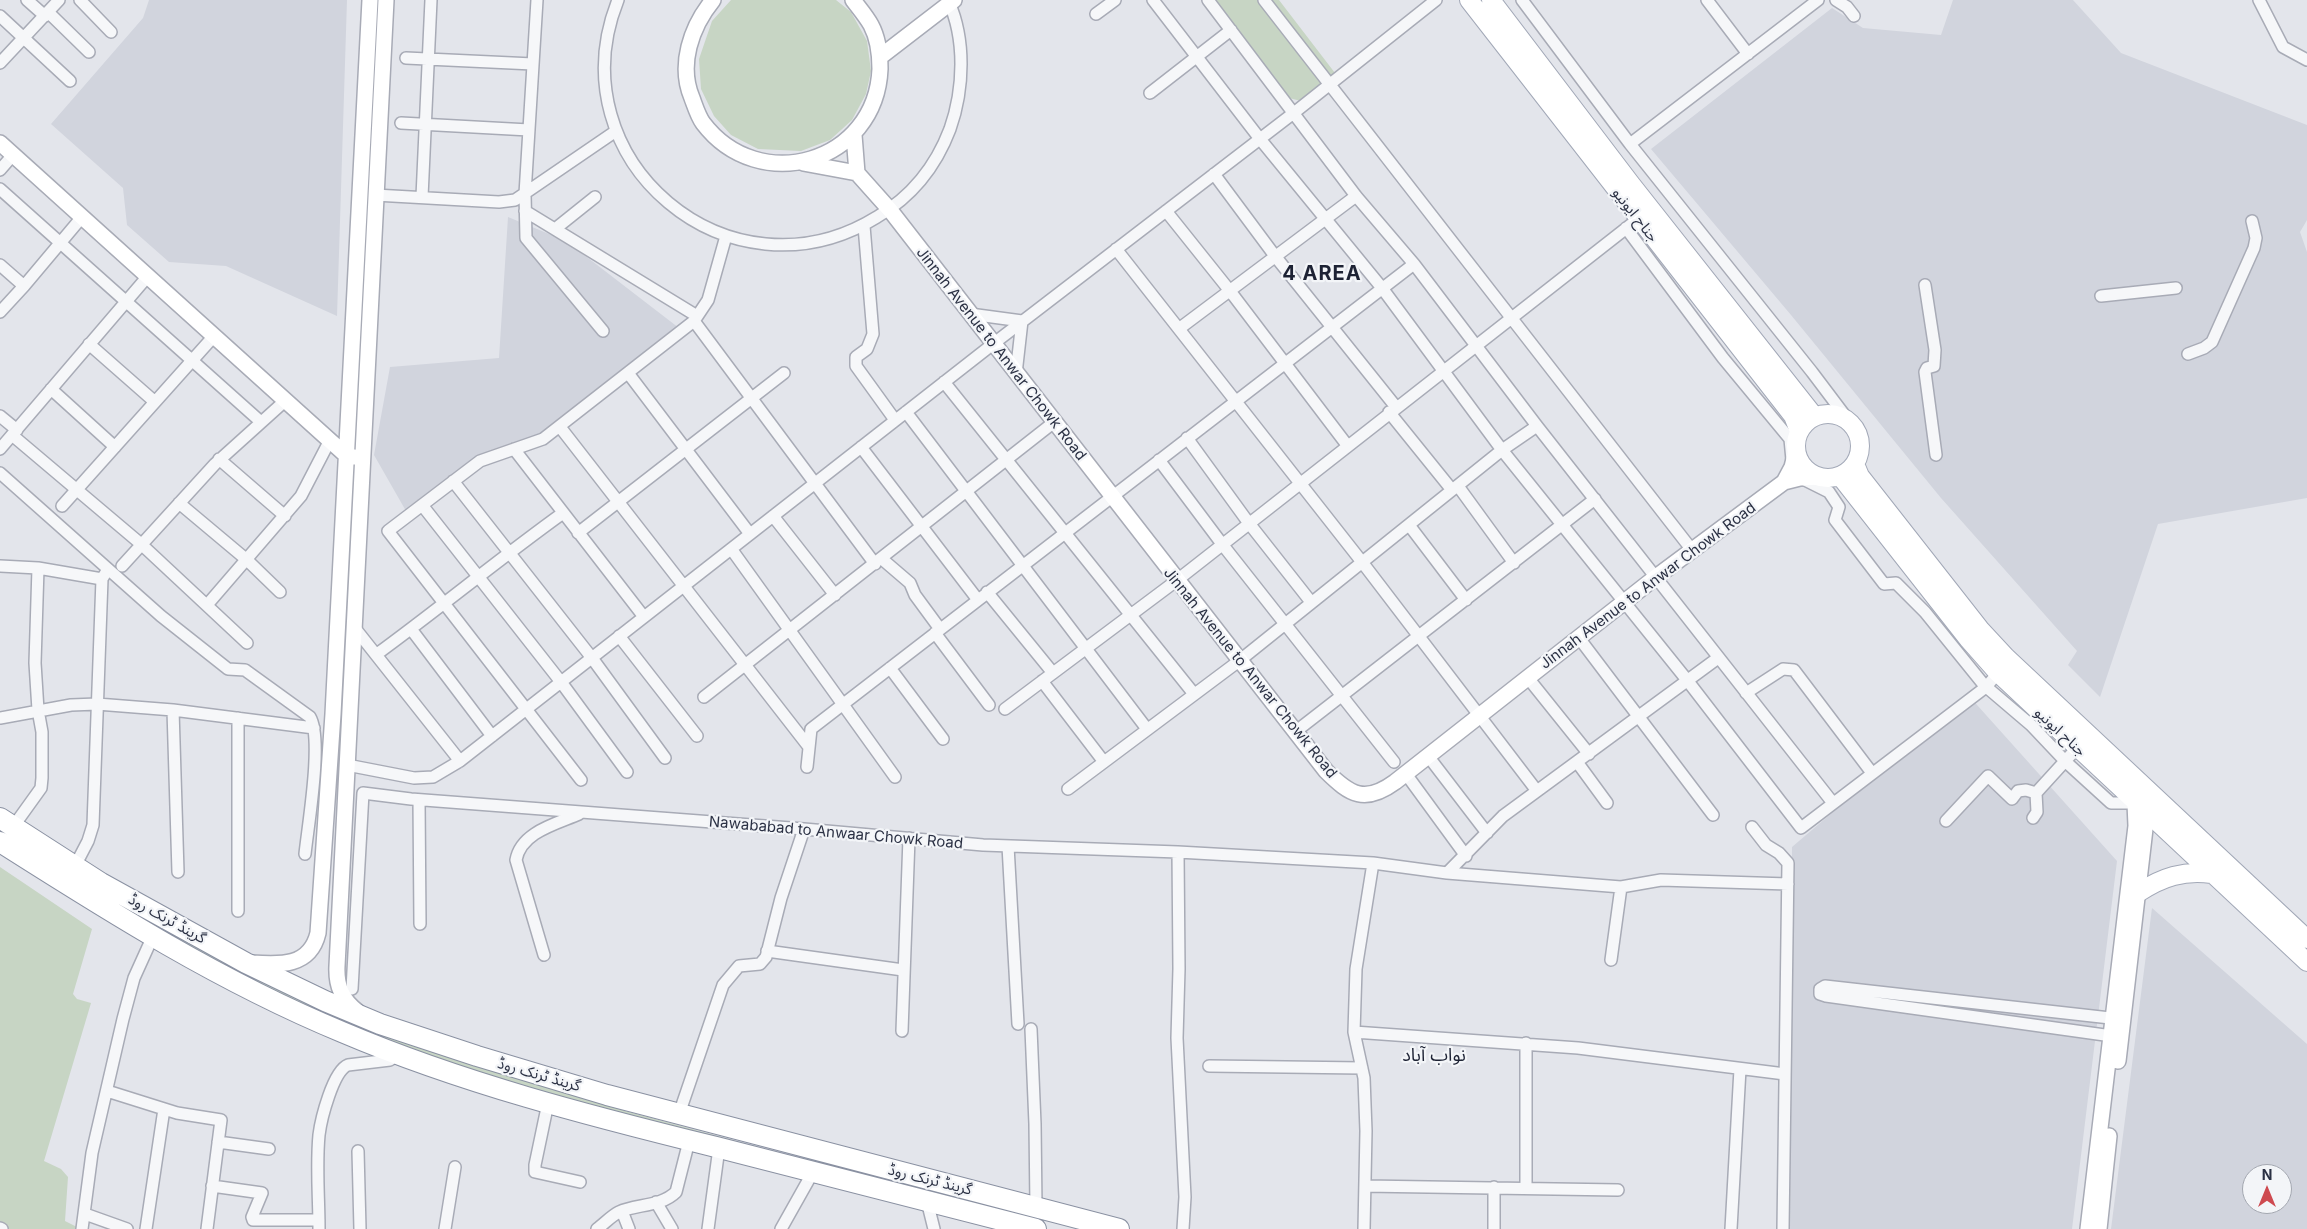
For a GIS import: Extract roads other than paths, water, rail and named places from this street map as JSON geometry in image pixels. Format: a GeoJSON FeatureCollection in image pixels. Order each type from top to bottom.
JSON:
{"type":"FeatureCollection","features":[{"type":"Feature","properties":{"kind":"highway","name":"گرینڈ ٹرنک روڈ"},"geometry":{"type":"LineString","coordinates":[[4,829],[75,866],[101,883],[246,963],[364,1018],[477,1056],[679,1114],[1120,1229]]}},
{"type":"Feature","properties":{"kind":"highway","name":"گرینڈ ٹرنک روڈ"},"geometry":{"type":"LineString","coordinates":[[4,829],[89,899],[187,956],[285,1008],[397,1054],[548,1102],[1036,1229]]}},
{"type":"Feature","properties":{"kind":"highway"},"geometry":{"type":"LineString","coordinates":[[89,899],[101,883]]}},
{"type":"Feature","properties":{"kind":"highway"},"geometry":{"type":"LineString","coordinates":[[813,1172],[819,1151]]}},
{"type":"Feature","properties":{"kind":"main road","name":"جناح ایونیو"},"geometry":{"type":"LineString","coordinates":[[1469,0],[1632,224],[1793,416],[1799,432]]}},
{"type":"Feature","properties":{"kind":"main road","name":"جناح ایونیو"},"geometry":{"type":"LineString","coordinates":[[1491,0],[1631,184],[1815,417]]}},
{"type":"Feature","properties":{"kind":"main road"},"geometry":{"type":"LineString","coordinates":[[1834,415],[1852,425],[1857,434],[1859,444],[1854,464],[1840,476],[1820,477],[1796,465],[1799,432],[1806,423],[1815,417],[1834,415]]}},
{"type":"Feature","properties":{"kind":"main road","name":"جناح ایونیو"},"geometry":{"type":"LineString","coordinates":[[1854,464],[1860,476],[1980,629],[2031,682],[2307,939]]}},
{"type":"Feature","properties":{"kind":"main road","name":"جناح ایونیو"},"geometry":{"type":"LineString","coordinates":[[1840,476],[1968,639],[1998,673],[2307,962]]}},
{"type":"Feature","properties":{"kind":"main road"},"geometry":{"type":"LineString","coordinates":[[2133,892],[2180,873],[2212,874]]}},
{"type":"Feature","properties":{"kind":"street"},"geometry":{"type":"LineString","coordinates":[[27,0],[89,52]]}},
{"type":"Feature","properties":{"kind":"street"},"geometry":{"type":"LineString","coordinates":[[0,63],[59,0]]}},
{"type":"Feature","properties":{"kind":"street"},"geometry":{"type":"LineString","coordinates":[[80,0],[111,32]]}},
{"type":"Feature","properties":{"kind":"street"},"geometry":{"type":"LineString","coordinates":[[364,1018],[346,1002],[339,988],[336,976],[354,627],[355,457],[350,356],[370,0]]}},
{"type":"Feature","properties":{"kind":"street"},"geometry":{"type":"LineString","coordinates":[[246,963],[291,963],[307,953],[316,944],[318,933],[333,714],[355,457],[367,357],[386,0]]}},
{"type":"Feature","properties":{"kind":"street"},"geometry":{"type":"LineString","coordinates":[[422,198],[431,0]]}},
{"type":"Feature","properties":{"kind":"street"},"geometry":{"type":"LineString","coordinates":[[537,0],[525,194],[526,238],[603,331]]}},
{"type":"Feature","properties":{"kind":"street"},"geometry":{"type":"LineString","coordinates":[[618,0],[611,16],[605,45],[604,74],[607,103],[616,131],[627,154],[641,176],[659,196],[679,212],[702,226],[726,236],[772,245],[796,244],[842,235],[864,226],[890,210],[930,168],[944,143],[954,116],[960,88],[961,60],[958,31],[950,1],[880,57]]}},
{"type":"Feature","properties":{"kind":"street"},"geometry":{"type":"LineString","coordinates":[[701,0],[700,16],[687,51],[688,88],[702,122],[729,148],[764,163],[801,163],[857,173],[854,134]]}},
{"type":"Feature","properties":{"kind":"street"},"geometry":{"type":"LineString","coordinates":[[700,16],[713,0]]}},
{"type":"Feature","properties":{"kind":"street"},"geometry":{"type":"LineString","coordinates":[[801,163],[830,153],[854,134],[870,112],[879,85],[880,57],[872,26],[853,0]]}},
{"type":"Feature","properties":{"kind":"street"},"geometry":{"type":"LineString","coordinates":[[1096,14],[1115,0]]}},
{"type":"Feature","properties":{"kind":"street"},"geometry":{"type":"LineString","coordinates":[[1153,0],[1260,139],[1382,288],[1502,450],[1687,680],[1801,828],[1986,686],[1998,673]]}},
{"type":"Feature","properties":{"kind":"street"},"geometry":{"type":"LineString","coordinates":[[1208,0],[1295,112],[1356,196],[1414,264],[1537,426],[1833,803]]}},
{"type":"Feature","properties":{"kind":"street"},"geometry":{"type":"LineString","coordinates":[[1264,0],[1692,550]]}},
{"type":"Feature","properties":{"kind":"street"},"geometry":{"type":"LineString","coordinates":[[347,765],[407,777],[424,778],[433,777],[460,761],[732,550],[1022,321],[1295,112],[1436,0]]}},
{"type":"Feature","properties":{"kind":"street"},"geometry":{"type":"LineString","coordinates":[[1522,0],[1630,144],[1824,387],[1852,425]]}},
{"type":"Feature","properties":{"kind":"street"},"geometry":{"type":"LineString","coordinates":[[1708,0],[1748,54]]}},
{"type":"Feature","properties":{"kind":"street"},"geometry":{"type":"LineString","coordinates":[[1630,144],[1820,0]]}},
{"type":"Feature","properties":{"kind":"street"},"geometry":{"type":"LineString","coordinates":[[1836,0],[1848,7],[1854,16],[1853,0]]}},
{"type":"Feature","properties":{"kind":"street"},"geometry":{"type":"LineString","coordinates":[[2260,0],[2283,47],[2307,60]]}},
{"type":"Feature","properties":{"kind":"street"},"geometry":{"type":"LineString","coordinates":[[0,16],[70,81]]}},
{"type":"Feature","properties":{"kind":"street"},"geometry":{"type":"LineString","coordinates":[[370,17],[385,17]]}},
{"type":"Feature","properties":{"kind":"street"},"geometry":{"type":"LineString","coordinates":[[1150,94],[1231,30]]}},
{"type":"Feature","properties":{"kind":"street"},"geometry":{"type":"LineString","coordinates":[[406,58],[533,64]]}},
{"type":"Feature","properties":{"kind":"street"},"geometry":{"type":"LineString","coordinates":[[402,123],[529,130]]}},
{"type":"Feature","properties":{"kind":"street"},"geometry":{"type":"LineString","coordinates":[[375,195],[500,202],[515,200],[616,131]]}},
{"type":"Feature","properties":{"kind":"street"},"geometry":{"type":"LineString","coordinates":[[0,143],[330,440],[355,457]]}},
{"type":"Feature","properties":{"kind":"street"},"geometry":{"type":"LineString","coordinates":[[0,170],[13,155]]}},
{"type":"Feature","properties":{"kind":"street","name":"Jinnah Avenue to Anwar Chowk Road"},"geometry":{"type":"LineString","coordinates":[[857,173],[890,210],[1053,423],[1326,771],[1344,788],[1362,795],[1381,792],[1406,774],[1656,577],[1784,482],[1796,465]]}},
{"type":"Feature","properties":{"kind":"street"},"geometry":{"type":"LineString","coordinates":[[1214,174],[1275,256],[1333,326],[1393,410],[1514,563]]}},
{"type":"Feature","properties":{"kind":"street"},"geometry":{"type":"LineString","coordinates":[[0,189],[262,422]]}},
{"type":"Feature","properties":{"kind":"street"},"geometry":{"type":"LineString","coordinates":[[1180,328],[1356,196]]}},
{"type":"Feature","properties":{"kind":"street"},"geometry":{"type":"LineString","coordinates":[[555,229],[595,197]]}},
{"type":"Feature","properties":{"kind":"street"},"geometry":{"type":"LineString","coordinates":[[525,211],[695,318],[751,399],[879,561],[910,583],[937,631],[989,705]]}},
{"type":"Feature","properties":{"kind":"street"},"geometry":{"type":"LineString","coordinates":[[1166,211],[1230,290],[1347,445]]}},
{"type":"Feature","properties":{"kind":"street"},"geometry":{"type":"LineString","coordinates":[[0,312],[82,217]]}},
{"type":"Feature","properties":{"kind":"street"},"geometry":{"type":"LineString","coordinates":[[2188,354],[2204,348],[2212,342],[2254,248],[2256,238],[2252,221]]}},
{"type":"Feature","properties":{"kind":"street"},"geometry":{"type":"LineString","coordinates":[[1005,708],[1176,581],[1299,482],[1632,224],[1723,358],[1790,439],[1796,465],[1829,492],[1839,507],[1835,520],[1884,584],[1896,583],[1925,612],[1986,686],[2032,726],[2066,762],[2111,803],[2135,803],[2148,790]]}},
{"type":"Feature","properties":{"kind":"street"},"geometry":{"type":"LineString","coordinates":[[864,226],[873,334],[867,349],[856,357],[856,366],[895,420]]}},
{"type":"Feature","properties":{"kind":"street"},"geometry":{"type":"LineString","coordinates":[[581,780],[388,531],[480,461],[543,439],[628,374],[695,318],[708,300],[726,236]]}},
{"type":"Feature","properties":{"kind":"street"},"geometry":{"type":"LineString","coordinates":[[1116,249],[1180,328],[1362,562],[1537,792]]}},
{"type":"Feature","properties":{"kind":"street"},"geometry":{"type":"LineString","coordinates":[[807,767],[811,728],[1414,264]]}},
{"type":"Feature","properties":{"kind":"street"},"geometry":{"type":"LineString","coordinates":[[0,265],[24,286]]}},
{"type":"Feature","properties":{"kind":"street"},"geometry":{"type":"LineString","coordinates":[[0,449],[148,276]]}},
{"type":"Feature","properties":{"kind":"street"},"geometry":{"type":"LineString","coordinates":[[1925,285],[1935,350],[1934,366],[1927,368],[1925,372],[1936,455]]}},
{"type":"Feature","properties":{"kind":"street"},"geometry":{"type":"LineString","coordinates":[[2101,296],[2176,288]]}},
{"type":"Feature","properties":{"kind":"street"},"geometry":{"type":"LineString","coordinates":[[970,314],[1022,321]]}},
{"type":"Feature","properties":{"kind":"street"},"geometry":{"type":"LineString","coordinates":[[1016,374],[1022,321]]}},
{"type":"Feature","properties":{"kind":"street"},"geometry":{"type":"LineString","coordinates":[[62,506],[214,336]]}},
{"type":"Feature","properties":{"kind":"street"},"geometry":{"type":"LineString","coordinates":[[89,344],[155,402]]}},
{"type":"Feature","properties":{"kind":"street"},"geometry":{"type":"LineString","coordinates":[[350,356],[367,357]]}},
{"type":"Feature","properties":{"kind":"street"},"geometry":{"type":"LineString","coordinates":[[578,533],[784,373]]}},
{"type":"Feature","properties":{"kind":"street"},"geometry":{"type":"LineString","coordinates":[[628,374],[750,534]]}},
{"type":"Feature","properties":{"kind":"street"},"geometry":{"type":"LineString","coordinates":[[944,382],[1194,694]]}},
{"type":"Feature","properties":{"kind":"street"},"geometry":{"type":"LineString","coordinates":[[51,389],[115,447]]}},
{"type":"Feature","properties":{"kind":"street"},"geometry":{"type":"LineString","coordinates":[[122,566],[219,459],[286,400]]}},
{"type":"Feature","properties":{"kind":"street"},"geometry":{"type":"LineString","coordinates":[[906,412],[1147,729]]}},
{"type":"Feature","properties":{"kind":"street"},"geometry":{"type":"LineString","coordinates":[[0,416],[76,490],[141,544],[247,643]]}},
{"type":"Feature","properties":{"kind":"street"},"geometry":{"type":"LineString","coordinates":[[704,697],[1053,423]]}},
{"type":"Feature","properties":{"kind":"street"},"geometry":{"type":"LineString","coordinates":[[1068,789],[1239,661],[1502,450],[1537,426]]}},
{"type":"Feature","properties":{"kind":"street"},"geometry":{"type":"LineString","coordinates":[[560,427],[809,747]]}},
{"type":"Feature","properties":{"kind":"street"},"geometry":{"type":"LineString","coordinates":[[1187,438],[1248,522],[1311,602]]}},
{"type":"Feature","properties":{"kind":"street"},"geometry":{"type":"LineString","coordinates":[[207,605],[301,496],[330,440]]}},
{"type":"Feature","properties":{"kind":"street"},"geometry":{"type":"LineString","coordinates":[[861,447],[978,600]]}},
{"type":"Feature","properties":{"kind":"street"},"geometry":{"type":"LineString","coordinates":[[514,449],[644,617]]}},
{"type":"Feature","properties":{"kind":"street"},"geometry":{"type":"LineString","coordinates":[[219,459],[285,516]]}},
{"type":"Feature","properties":{"kind":"street"},"geometry":{"type":"LineString","coordinates":[[1159,460],[1222,544],[1394,762]]}},
{"type":"Feature","properties":{"kind":"street"},"geometry":{"type":"LineString","coordinates":[[1796,465],[1820,477]]}},
{"type":"Feature","properties":{"kind":"street"},"geometry":{"type":"LineString","coordinates":[[0,473],[161,616],[228,669],[245,670],[310,717],[314,728],[314,776],[305,854]]}},
{"type":"Feature","properties":{"kind":"street"},"geometry":{"type":"LineString","coordinates":[[453,481],[592,658],[665,758]]}},
{"type":"Feature","properties":{"kind":"street"},"geometry":{"type":"LineString","coordinates":[[1295,732],[1594,499]]}},
{"type":"Feature","properties":{"kind":"street"},"geometry":{"type":"LineString","coordinates":[[179,503],[247,560],[280,592]]}},
{"type":"Feature","properties":{"kind":"street"},"geometry":{"type":"LineString","coordinates":[[422,505],[561,682],[627,772]]}},
{"type":"Feature","properties":{"kind":"street"},"geometry":{"type":"LineString","coordinates":[[377,654],[478,578],[508,552],[563,514]]}},
{"type":"Feature","properties":{"kind":"street"},"geometry":{"type":"LineString","coordinates":[[773,516],[835,595]]}},
{"type":"Feature","properties":{"kind":"street"},"geometry":{"type":"LineString","coordinates":[[1408,525],[1466,600]]}},
{"type":"Feature","properties":{"kind":"street"},"geometry":{"type":"LineString","coordinates":[[732,550],[896,777]]}},
{"type":"Feature","properties":{"kind":"street"},"geometry":{"type":"LineString","coordinates":[[0,566],[38,568],[102,580]]}},
{"type":"Feature","properties":{"kind":"street"},"geometry":{"type":"LineString","coordinates":[[4,829],[41,788],[42,732],[38,710],[35,662],[38,568]]}},
{"type":"Feature","properties":{"kind":"street"},"geometry":{"type":"LineString","coordinates":[[75,866],[88,841],[93,825],[102,580],[108,569]]}},
{"type":"Feature","properties":{"kind":"street"},"geometry":{"type":"LineString","coordinates":[[987,592],[1053,673]]}},
{"type":"Feature","properties":{"kind":"street"},"geometry":{"type":"LineString","coordinates":[[354,627],[460,761]]}},
{"type":"Feature","properties":{"kind":"street"},"geometry":{"type":"LineString","coordinates":[[411,629],[492,736]]}},
{"type":"Feature","properties":{"kind":"street"},"geometry":{"type":"LineString","coordinates":[[619,636],[697,736]]}},
{"type":"Feature","properties":{"kind":"street"},"geometry":{"type":"LineString","coordinates":[[1579,638],[1713,815]]}},
{"type":"Feature","properties":{"kind":"street"},"geometry":{"type":"LineString","coordinates":[[1447,873],[1466,856],[1503,816],[1718,658]]}},
{"type":"Feature","properties":{"kind":"street"},"geometry":{"type":"LineString","coordinates":[[890,668],[943,739]]}},
{"type":"Feature","properties":{"kind":"street"},"geometry":{"type":"LineString","coordinates":[[1746,693],[1783,669],[1794,670],[1872,773]]}},
{"type":"Feature","properties":{"kind":"street"},"geometry":{"type":"LineString","coordinates":[[1528,678],[1589,754]]}},
{"type":"Feature","properties":{"kind":"street"},"geometry":{"type":"LineString","coordinates":[[1042,681],[1104,762]]}},
{"type":"Feature","properties":{"kind":"street"},"geometry":{"type":"LineString","coordinates":[[0,718],[71,705],[96,704],[173,710],[314,728]]}},
{"type":"Feature","properties":{"kind":"street"},"geometry":{"type":"LineString","coordinates":[[173,710],[178,872]]}},
{"type":"Feature","properties":{"kind":"street"},"geometry":{"type":"LineString","coordinates":[[333,714],[350,713]]}},
{"type":"Feature","properties":{"kind":"street"},"geometry":{"type":"LineString","coordinates":[[238,718],[238,911]]}},
{"type":"Feature","properties":{"kind":"street"},"geometry":{"type":"LineString","coordinates":[[2033,818],[2037,812],[2036,793],[2077,748]]}},
{"type":"Feature","properties":{"kind":"street"},"geometry":{"type":"LineString","coordinates":[[1428,756],[1487,833]]}},
{"type":"Feature","properties":{"kind":"street"},"geometry":{"type":"LineString","coordinates":[[1577,762],[1607,803]]}},
{"type":"Feature","properties":{"kind":"street"},"geometry":{"type":"LineString","coordinates":[[1406,774],[1466,856]]}},
{"type":"Feature","properties":{"kind":"street"},"geometry":{"type":"LineString","coordinates":[[1946,821],[1988,776],[2012,799],[2018,791],[2026,790],[2036,793]]}},
{"type":"Feature","properties":{"kind":"street"},"geometry":{"type":"LineString","coordinates":[[2133,892],[2148,815],[2148,790]]}},
{"type":"Feature","properties":{"kind":"street","name":"Nawababad to Anwaar Chowk Road"},"geometry":{"type":"LineString","coordinates":[[352,989],[362,793],[419,800],[1008,846],[1178,852],[1373,863],[1447,873],[1621,887],[1662,880],[1788,884]]}},
{"type":"Feature","properties":{"kind":"street"},"geometry":{"type":"LineString","coordinates":[[419,800],[420,924]]}},
{"type":"Feature","properties":{"kind":"street"},"geometry":{"type":"LineString","coordinates":[[2098,1229],[2116,1036],[2133,892],[2136,826],[2135,803]]}},
{"type":"Feature","properties":{"kind":"street"},"geometry":{"type":"LineString","coordinates":[[544,955],[516,860],[517,856],[530,836],[581,813]]}},
{"type":"Feature","properties":{"kind":"street"},"geometry":{"type":"LineString","coordinates":[[1752,827],[1766,845],[1779,853],[1788,863],[1783,1229]]}},
{"type":"Feature","properties":{"kind":"street"},"geometry":{"type":"LineString","coordinates":[[679,1114],[723,985],[739,966],[760,964],[767,951],[781,898],[804,829]]}},
{"type":"Feature","properties":{"kind":"street"},"geometry":{"type":"LineString","coordinates":[[902,1030],[908,838]]}},
{"type":"Feature","properties":{"kind":"street"},"geometry":{"type":"LineString","coordinates":[[1008,846],[1018,1024]]}},
{"type":"Feature","properties":{"kind":"street"},"geometry":{"type":"LineString","coordinates":[[1178,852],[1179,969],[1177,1038],[1185,1197],[1183,1229]]}},
{"type":"Feature","properties":{"kind":"street"},"geometry":{"type":"LineString","coordinates":[[1364,1229],[1366,1131],[1362,1068],[1354,1032],[1356,969],[1373,863]]}},
{"type":"Feature","properties":{"kind":"street"},"geometry":{"type":"LineString","coordinates":[[1611,960],[1621,887]]}},
{"type":"Feature","properties":{"kind":"street"},"geometry":{"type":"LineString","coordinates":[[82,1229],[92,1153],[134,978],[153,936]]}},
{"type":"Feature","properties":{"kind":"street"},"geometry":{"type":"LineString","coordinates":[[767,951],[903,970]]}},
{"type":"Feature","properties":{"kind":"street"},"geometry":{"type":"LineString","coordinates":[[2116,1036],[1826,996],[1820,994],[1820,989],[1825,986],[2118,1019]]}},
{"type":"Feature","properties":{"kind":"street"},"geometry":{"type":"LineString","coordinates":[[1031,1029],[1036,1207]]}},
{"type":"Feature","properties":{"kind":"street"},"geometry":{"type":"LineString","coordinates":[[1354,1032],[1526,1043],[1785,1074]]}},
{"type":"Feature","properties":{"kind":"street"},"geometry":{"type":"LineString","coordinates":[[2088,1229],[2116,1036]]}},
{"type":"Feature","properties":{"kind":"street"},"geometry":{"type":"LineString","coordinates":[[1526,1043],[1526,1188]]}},
{"type":"Feature","properties":{"kind":"street"},"geometry":{"type":"LineString","coordinates":[[212,1186],[262,1193],[252,1217],[253,1220],[319,1225],[319,1135],[335,1079],[342,1067],[390,1060],[397,1054]]}},
{"type":"Feature","properties":{"kind":"street"},"geometry":{"type":"LineString","coordinates":[[1209,1066],[1362,1068]]}},
{"type":"Feature","properties":{"kind":"street"},"geometry":{"type":"LineString","coordinates":[[1731,1229],[1740,1070]]}},
{"type":"Feature","properties":{"kind":"street"},"geometry":{"type":"LineString","coordinates":[[107,1091],[164,1109],[221,1120],[207,1229]]}},
{"type":"Feature","properties":{"kind":"street"},"geometry":{"type":"LineString","coordinates":[[548,1102],[535,1172],[580,1182]]}},
{"type":"Feature","properties":{"kind":"street"},"geometry":{"type":"LineString","coordinates":[[146,1229],[164,1109]]}},
{"type":"Feature","properties":{"kind":"street"},"geometry":{"type":"LineString","coordinates":[[604,1227],[622,1211],[656,1202],[672,1196],[676,1192],[689,1140]]}},
{"type":"Feature","properties":{"kind":"street"},"geometry":{"type":"LineString","coordinates":[[218,1142],[269,1149]]}},
{"type":"Feature","properties":{"kind":"street"},"geometry":{"type":"LineString","coordinates":[[708,1229],[719,1148]]}},
{"type":"Feature","properties":{"kind":"street"},"geometry":{"type":"LineString","coordinates":[[358,1151],[360,1229]]}},
{"type":"Feature","properties":{"kind":"street"},"geometry":{"type":"LineString","coordinates":[[445,1229],[456,1167]]}},
{"type":"Feature","properties":{"kind":"street"},"geometry":{"type":"LineString","coordinates":[[781,1229],[813,1172]]}},
{"type":"Feature","properties":{"kind":"street"},"geometry":{"type":"LineString","coordinates":[[1365,1186],[1618,1190]]}},
{"type":"Feature","properties":{"kind":"street"},"geometry":{"type":"LineString","coordinates":[[1494,1188],[1494,1229]]}},
{"type":"Feature","properties":{"kind":"street"},"geometry":{"type":"LineString","coordinates":[[927,1201],[934,1229]]}},
{"type":"Feature","properties":{"kind":"street"},"geometry":{"type":"LineString","coordinates":[[656,1202],[672,1229]]}},
{"type":"Feature","properties":{"kind":"street"},"geometry":{"type":"LineString","coordinates":[[622,1211],[628,1229]]}},
{"type":"Feature","properties":{"kind":"street"},"geometry":{"type":"LineString","coordinates":[[85,1214],[127,1229]]}},
{"type":"Feature","properties":{"kind":"district","name":"4 AREA"},"geometry":{"type":"Point","coordinates":[1322,274]}},
{"type":"Feature","properties":{"kind":"district","name":"نواب آباد"},"geometry":{"type":"Point","coordinates":[1434,1056]}}]}
